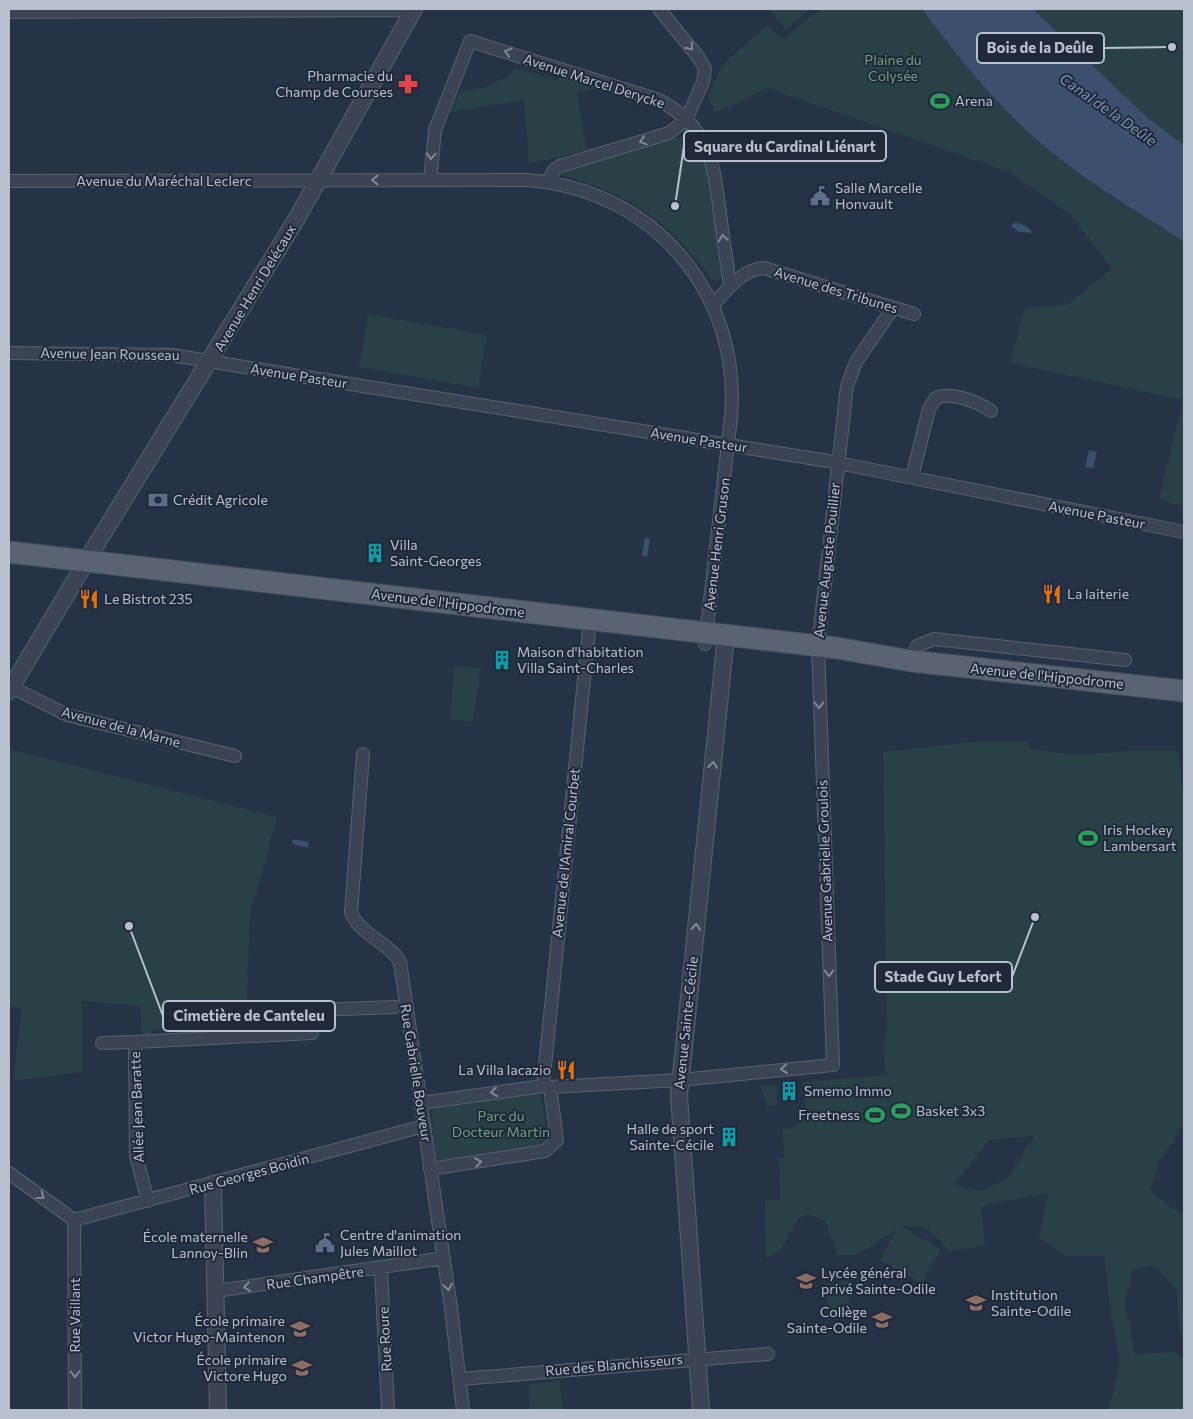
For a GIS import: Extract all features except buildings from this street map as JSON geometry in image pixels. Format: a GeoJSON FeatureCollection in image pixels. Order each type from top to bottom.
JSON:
{"type":"FeatureCollection","features":[{"type":"Feature","properties":{"kind":"main road","name":"Avenue de l'Hippodrome"},"geometry":{"type":"LineString","coordinates":[[9,552],[84,565],[818,651],[855,660],[886,658],[1184,691]]}},
{"type":"Feature","properties":{"kind":"main road","name":"Avenue de l'Hippodrome"},"geometry":{"type":"LineString","coordinates":[[9,561],[84,565]]}},
{"type":"Feature","properties":{"kind":"street"},"geometry":{"type":"LineString","coordinates":[[548,182],[554,170],[560,166],[669,133],[686,120],[703,82],[705,69],[699,58],[659,9]]}},
{"type":"Feature","properties":{"kind":"street"},"geometry":{"type":"LineString","coordinates":[[9,12],[192,10],[400,10],[412,12]]}},
{"type":"Feature","properties":{"kind":"street","name":"Avenue Henri Delécaux"},"geometry":{"type":"LineString","coordinates":[[10,689],[84,565],[212,360],[318,180],[412,12]]}},
{"type":"Feature","properties":{"kind":"street","name":"Avenue Marcel Derycke"},"geometry":{"type":"LineString","coordinates":[[430,180],[434,130],[470,41],[659,100],[686,120],[699,134],[712,159],[730,286]]}},
{"type":"Feature","properties":{"kind":"street","name":"Avenue du Maréchal Leclerc"},"geometry":{"type":"LineString","coordinates":[[9,181],[430,180],[548,182]]}},
{"type":"Feature","properties":{"kind":"street","name":"Avenue Henri Gruson"},"geometry":{"type":"LineString","coordinates":[[548,182],[598,196],[644,222],[679,253],[695,274],[713,306],[724,335],[732,373],[732,405],[716,640]]}},
{"type":"Feature","properties":{"kind":"street","name":"Avenue des Tribunes"},"geometry":{"type":"LineString","coordinates":[[713,306],[730,286],[745,274],[764,268],[914,314]]}},
{"type":"Feature","properties":{"kind":"street","name":"Avenue Auguste Pouillier"},"geometry":{"type":"LineString","coordinates":[[818,651],[849,378],[856,362],[893,308]]}},
{"type":"Feature","properties":{"kind":"street","name":"Avenue Jean Rousseau"},"geometry":{"type":"LineString","coordinates":[[9,353],[172,355],[212,360]]}},
{"type":"Feature","properties":{"kind":"street","name":"Avenue Pasteur"},"geometry":{"type":"LineString","coordinates":[[212,360],[838,463],[1184,532]]}},
{"type":"Feature","properties":{"kind":"street"},"geometry":{"type":"LineString","coordinates":[[912,478],[929,409],[934,399],[946,396],[978,403],[991,411]]}},
{"type":"Feature","properties":{"kind":"street","name":"Avenue de l'Amiral Courbet"},"geometry":{"type":"LineString","coordinates":[[430,1169],[545,1151],[557,1140],[546,1087],[589,624]]}},
{"type":"Feature","properties":{"kind":"street","name":"Avenue Sainte-Cécile"},"geometry":{"type":"LineString","coordinates":[[701,1410],[680,1117],[680,1080],[716,640]]}},
{"type":"Feature","properties":{"kind":"street","name":"Avenue de l'Hippodrome"},"geometry":{"type":"LineString","coordinates":[[911,661],[917,646],[934,640],[1125,660]]}},
{"type":"Feature","properties":{"kind":"street","name":"Avenue Gabrielle Groulois"},"geometry":{"type":"LineString","coordinates":[[680,1080],[833,1065],[818,651]]}},
{"type":"Feature","properties":{"kind":"street","name":"Avenue de la Marne"},"geometry":{"type":"LineString","coordinates":[[10,689],[67,715],[235,756]]}},
{"type":"Feature","properties":{"kind":"street","name":"Rue Gabrielle Bouveur"},"geometry":{"type":"LineString","coordinates":[[363,754],[352,912],[356,921],[392,950],[400,962],[444,1258],[464,1410]]}},
{"type":"Feature","properties":{"kind":"street","name":"Allée Jean Baratte"},"geometry":{"type":"LineString","coordinates":[[102,1043],[312,1033],[313,1010],[396,1007]]}},
{"type":"Feature","properties":{"kind":"street","name":"Allée Jean Baratte"},"geometry":{"type":"LineString","coordinates":[[135,1042],[136,1156],[148,1201]]}},
{"type":"Feature","properties":{"kind":"street"},"geometry":{"type":"LineString","coordinates":[[421,1103],[546,1087],[680,1080]]}},
{"type":"Feature","properties":{"kind":"street","name":"Rue Georges Boidin"},"geometry":{"type":"LineString","coordinates":[[74,1220],[424,1126]]}},
{"type":"Feature","properties":{"kind":"street"},"geometry":{"type":"LineString","coordinates":[[9,1173],[74,1220]]}},
{"type":"Feature","properties":{"kind":"street"},"geometry":{"type":"LineString","coordinates":[[213,1184],[218,1410]]}},
{"type":"Feature","properties":{"kind":"street","name":"Rue Vaillant"},"geometry":{"type":"LineString","coordinates":[[74,1220],[74,1410]]}},
{"type":"Feature","properties":{"kind":"street","name":"Rue Champêtre"},"geometry":{"type":"LineString","coordinates":[[216,1291],[382,1269],[444,1258]]}},
{"type":"Feature","properties":{"kind":"street","name":"Rue Roure"},"geometry":{"type":"LineString","coordinates":[[382,1269],[388,1410]]}},
{"type":"Feature","properties":{"kind":"street","name":"Rue des Blanchisseurs"},"geometry":{"type":"LineString","coordinates":[[460,1379],[768,1354]]}},
{"type":"Feature","properties":{"kind":"green space"},"geometry":{"type":"Polygon","coordinates":[[[768,9],[810,9],[786,30],[768,9]]]}},
{"type":"Feature","properties":{"kind":"green space","name":"Plaine du Colysée"},"geometry":{"type":"Polygon","coordinates":[[[820,9],[922,9],[981,83],[1031,135],[1081,175],[1184,242],[1184,506],[1159,500],[1183,400],[1010,363],[1025,308],[1066,305],[1112,269],[1071,215],[1009,172],[767,88],[728,108],[714,112],[708,95],[722,65],[767,25],[783,40],[820,9]]]}},
{"type":"Feature","properties":{"kind":"green space"},"geometry":{"type":"Polygon","coordinates":[[[1033,9],[1184,9],[1184,145],[1149,119],[1033,9]]]}},
{"type":"Feature","properties":{"kind":"green space"},"geometry":{"type":"Polygon","coordinates":[[[515,68],[557,80],[563,73],[609,86],[577,93],[587,150],[529,164],[524,100],[450,112],[460,91],[490,86],[503,79],[515,68]]]}},
{"type":"Feature","properties":{"kind":"green space"},"geometry":{"type":"Polygon","coordinates":[[[673,138],[687,139],[696,144],[708,170],[712,188],[722,277],[716,282],[712,280],[696,259],[664,226],[647,213],[629,201],[609,192],[561,175],[561,173],[673,138]]]}},
{"type":"Feature","properties":{"kind":"green space"},"geometry":{"type":"Polygon","coordinates":[[[368,314],[487,335],[478,388],[359,367],[368,314]]]}},
{"type":"Feature","properties":{"kind":"green space"},"geometry":{"type":"Polygon","coordinates":[[[455,666],[481,668],[473,722],[449,719],[455,666]]]}},
{"type":"Feature","properties":{"kind":"green space"},"geometry":{"type":"Polygon","coordinates":[[[1028,741],[1029,749],[1076,755],[1130,751],[1178,751],[1184,802],[1184,1122],[1173,1143],[1159,1161],[1150,1190],[1179,1213],[1184,1213],[1184,1338],[1180,1333],[1177,1290],[1153,1265],[1132,1270],[1125,1304],[1135,1354],[1175,1352],[1184,1359],[1184,1410],[1109,1410],[1120,1362],[1109,1302],[1105,1256],[1066,1256],[1039,1238],[1048,1193],[981,1206],[985,1245],[950,1251],[925,1227],[901,1226],[941,1249],[922,1284],[880,1260],[896,1230],[857,1255],[838,1255],[825,1221],[809,1214],[798,1219],[781,1249],[766,1259],[765,1200],[780,1200],[779,1158],[784,1158],[782,1129],[792,1128],[806,1117],[803,1082],[886,1075],[884,1050],[882,1050],[887,1033],[883,752],[971,742],[1028,741]],[[1034,1136],[989,1140],[954,1185],[982,1191],[1008,1178],[1034,1136]]]}},
{"type":"Feature","properties":{"kind":"green space"},"geometry":{"type":"Polygon","coordinates":[[[9,749],[277,817],[254,903],[251,903],[246,1010],[248,1029],[243,1029],[240,1025],[223,1025],[211,1031],[196,1034],[174,1032],[169,1029],[152,1030],[150,1035],[142,1035],[140,1006],[82,1001],[82,1072],[13,1081],[22,1008],[9,1006],[9,749]]]}},
{"type":"Feature","properties":{"kind":"green space"},"geometry":{"type":"Polygon","coordinates":[[[776,1085],[777,1105],[767,1106],[760,1086],[776,1085]]]}},
{"type":"Feature","properties":{"kind":"green space","name":"Parc du Docteur Martin"},"geometry":{"type":"Polygon","coordinates":[[[536,1092],[541,1095],[547,1139],[544,1145],[441,1160],[436,1157],[431,1113],[435,1108],[536,1092]]]}},
{"type":"Feature","properties":{"kind":"green space"},"geometry":{"type":"Polygon","coordinates":[[[848,1281],[850,1318],[828,1319],[826,1283],[848,1281]]]}},
{"type":"Feature","properties":{"kind":"green space"},"geometry":{"type":"Polygon","coordinates":[[[560,1381],[563,1410],[530,1410],[528,1384],[560,1381]]]}},
{"type":"Feature","properties":{"kind":"water","name":"Canal de la Deûle"},"geometry":{"type":"Polygon","coordinates":[[[922,9],[1033,9],[1149,119],[1184,145],[1184,242],[1081,175],[1031,135],[981,83],[922,9]]]}},
{"type":"Feature","properties":{"kind":"water"},"geometry":{"type":"Polygon","coordinates":[[[1015,222],[1026,226],[1033,233],[1019,232],[1011,226],[1015,222]]]}},
{"type":"Feature","properties":{"kind":"water"},"geometry":{"type":"Polygon","coordinates":[[[1089,450],[1097,452],[1093,468],[1085,467],[1089,450]]]}},
{"type":"Feature","properties":{"kind":"water"},"geometry":{"type":"Polygon","coordinates":[[[645,538],[650,539],[647,557],[642,556],[645,538]]]}},
{"type":"Feature","properties":{"kind":"water"},"geometry":{"type":"Polygon","coordinates":[[[293,839],[309,842],[308,848],[292,844],[293,839]]]}},
{"type":"Feature","properties":{"kind":"place","name":"Bois de la Deûle"},"geometry":{"type":"Point","coordinates":[1172,47]}},
{"type":"Feature","properties":{"kind":"place","name":"Pharmacie du Champ de Courses"},"geometry":{"type":"Point","coordinates":[408,84]}},
{"type":"Feature","properties":{"kind":"place","name":"Arena"},"geometry":{"type":"Point","coordinates":[940,101]}},
{"type":"Feature","properties":{"kind":"place","name":"Salle Marcelle Honvault"},"geometry":{"type":"Point","coordinates":[820,196]}},
{"type":"Feature","properties":{"kind":"place","name":"Square du Cardinal Liénart"},"geometry":{"type":"Point","coordinates":[675,206]}},
{"type":"Feature","properties":{"kind":"place","name":"Crédit Agricole"},"geometry":{"type":"Point","coordinates":[158,500]}},
{"type":"Feature","properties":{"kind":"place","name":"Villa Saint-Georges"},"geometry":{"type":"Point","coordinates":[375,553]}},
{"type":"Feature","properties":{"kind":"place","name":"La laiterie"},"geometry":{"type":"Point","coordinates":[1052,594]}},
{"type":"Feature","properties":{"kind":"place","name":"Le Bistrot 235"},"geometry":{"type":"Point","coordinates":[89,599]}},
{"type":"Feature","properties":{"kind":"place","name":"Maison d'habitation Villa Saint-Charles"},"geometry":{"type":"Point","coordinates":[502,660]}},
{"type":"Feature","properties":{"kind":"place","name":"Iris Hockey Lambersart"},"geometry":{"type":"Point","coordinates":[1088,838]}},
{"type":"Feature","properties":{"kind":"place","name":"Stade Guy Lefort"},"geometry":{"type":"Point","coordinates":[1035,917]}},
{"type":"Feature","properties":{"kind":"place","name":"Cimetière de Canteleu"},"geometry":{"type":"Point","coordinates":[129,926]}},
{"type":"Feature","properties":{"kind":"place","name":"La Villa Iacazio"},"geometry":{"type":"Point","coordinates":[566,1070]}},
{"type":"Feature","properties":{"kind":"place","name":"Smemo Immo"},"geometry":{"type":"Point","coordinates":[789,1091]}},
{"type":"Feature","properties":{"kind":"place","name":"Basket 3x3"},"geometry":{"type":"Point","coordinates":[901,1111]}},
{"type":"Feature","properties":{"kind":"place","name":"Freetness"},"geometry":{"type":"Point","coordinates":[875,1115]}},
{"type":"Feature","properties":{"kind":"place","name":"Halle de sport Sainte-Cécile"},"geometry":{"type":"Point","coordinates":[729,1137]}},
{"type":"Feature","properties":{"kind":"place","name":"Centre d'animation Jules Maillot"},"geometry":{"type":"Point","coordinates":[325,1243]}},
{"type":"Feature","properties":{"kind":"place","name":"École maternelle Lannoy-Blin"},"geometry":{"type":"Point","coordinates":[263,1245]}},
{"type":"Feature","properties":{"kind":"place","name":"Lycée général privé Sainte-Odile"},"geometry":{"type":"Point","coordinates":[806,1281]}},
{"type":"Feature","properties":{"kind":"place","name":"Institution Sainte-Odile"},"geometry":{"type":"Point","coordinates":[976,1303]}},
{"type":"Feature","properties":{"kind":"place","name":"Collège Sainte-Odile"},"geometry":{"type":"Point","coordinates":[882,1320]}},
{"type":"Feature","properties":{"kind":"place","name":"École primaire Victor Hugo-Maintenon"},"geometry":{"type":"Point","coordinates":[300,1329]}},
{"type":"Feature","properties":{"kind":"place","name":"École primaire Victore Hugo"},"geometry":{"type":"Point","coordinates":[302,1368]}}]}
